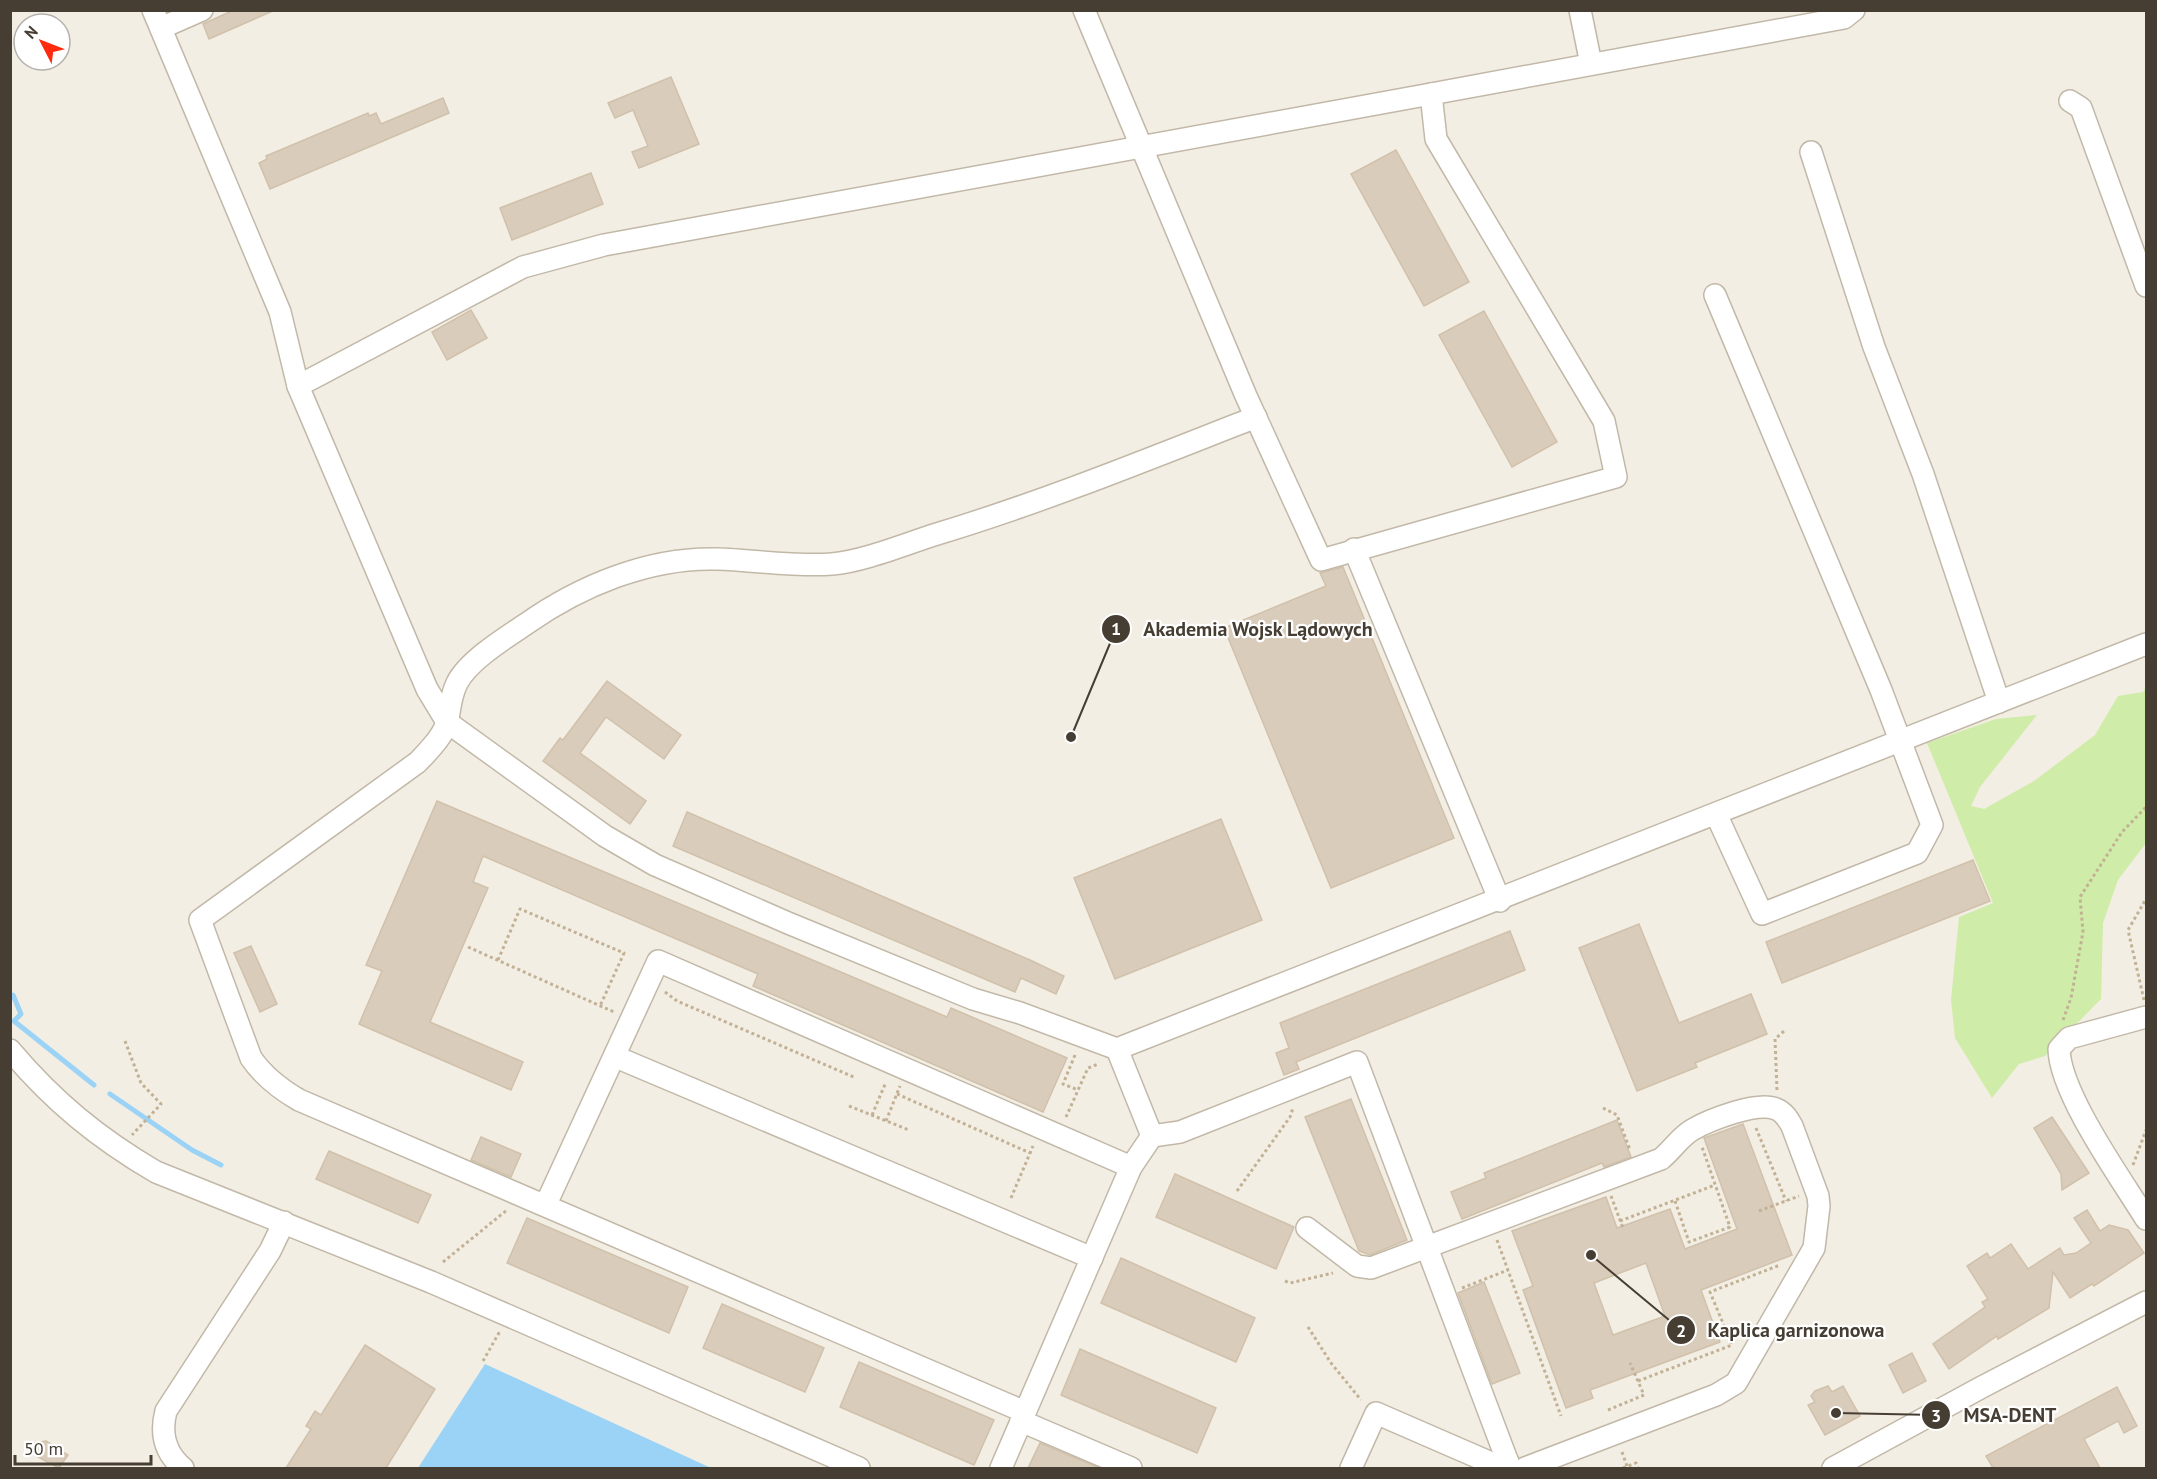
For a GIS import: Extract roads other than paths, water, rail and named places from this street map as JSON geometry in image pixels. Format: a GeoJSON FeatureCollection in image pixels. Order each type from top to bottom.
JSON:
{"type":"FeatureCollection","features":[{"type":"Feature","properties":{"kind":"street"},"geometry":{"type":"LineString","coordinates":[[202,10],[157,19],[280,312],[298,386],[427,689],[447,722],[605,837],[655,865],[782,921],[973,999],[1117,1049],[1500,901],[2146,644]]}},
{"type":"Feature","properties":{"kind":"street"},"geometry":{"type":"LineString","coordinates":[[1084,10],[1256,417],[1321,560],[1616,477],[1604,421],[1436,139],[1431,94]]}},
{"type":"Feature","properties":{"kind":"street"},"geometry":{"type":"LineString","coordinates":[[1580,10],[1591,64]]}},
{"type":"Feature","properties":{"kind":"street"},"geometry":{"type":"LineString","coordinates":[[298,386],[524,267],[604,245],[1844,18],[1854,10]]}},
{"type":"Feature","properties":{"kind":"street"},"geometry":{"type":"LineString","coordinates":[[2070,101],[2081,108],[2146,286]]}},
{"type":"Feature","properties":{"kind":"street"},"geometry":{"type":"LineString","coordinates":[[1811,152],[1874,347],[1923,474],[1999,702]]}},
{"type":"Feature","properties":{"kind":"street"},"geometry":{"type":"LineString","coordinates":[[1715,296],[1881,690],[1932,825],[1917,853],[1762,914],[1716,814]]}},
{"type":"Feature","properties":{"kind":"street"},"geometry":{"type":"LineString","coordinates":[[1131,1468],[1023,1416],[546,1204],[299,1100],[267,1078],[251,1058],[200,920],[418,762],[435,745],[447,722],[449,704],[458,681],[487,652],[557,604],[617,576],[650,567],[714,559],[832,564],[1009,512],[1256,417]]}},
{"type":"Feature","properties":{"kind":"street"},"geometry":{"type":"LineString","coordinates":[[1354,549],[1500,901]]}},
{"type":"Feature","properties":{"kind":"street"},"geometry":{"type":"LineString","coordinates":[[546,1204],[616,1057],[658,961],[1131,1167]]}},
{"type":"Feature","properties":{"kind":"street"},"geometry":{"type":"LineString","coordinates":[[2146,1017],[2069,1038],[2059,1049],[2059,1060],[2077,1104],[2146,1219]]}},
{"type":"Feature","properties":{"kind":"street"},"geometry":{"type":"LineString","coordinates":[[1117,1049],[1152,1136]]}},
{"type":"Feature","properties":{"kind":"street"},"geometry":{"type":"LineString","coordinates":[[10,1050],[37,1082],[78,1121],[123,1153],[156,1172],[431,1282],[859,1468]]}},
{"type":"Feature","properties":{"kind":"street"},"geometry":{"type":"LineString","coordinates":[[616,1057],[1092,1258]]}},
{"type":"Feature","properties":{"kind":"street"},"geometry":{"type":"LineString","coordinates":[[1001,1468],[1131,1167],[1152,1136],[1180,1132],[1357,1062],[1445,1294],[1514,1466]]}},
{"type":"Feature","properties":{"kind":"street"},"geometry":{"type":"LineString","coordinates":[[1307,1228],[1357,1266],[1371,1268],[1381,1266],[1428,1246],[1661,1159],[1692,1130],[1742,1111],[1772,1108],[1785,1116],[1792,1126],[1818,1196],[1814,1248],[1736,1383],[1716,1395],[1514,1466],[1498,1466],[1376,1413],[1351,1468]]}},
{"type":"Feature","properties":{"kind":"street"},"geometry":{"type":"LineString","coordinates":[[183,1468],[172,1459],[166,1445],[163,1424],[166,1411],[270,1251],[284,1222]]}},
{"type":"Feature","properties":{"kind":"street"},"geometry":{"type":"LineString","coordinates":[[1839,1467],[1982,1387],[2146,1302]]}},
{"type":"Feature","properties":{"kind":"water"},"geometry":{"type":"Polygon","coordinates":[[[485,1364],[711,1468],[418,1468],[485,1364]]]}},
{"type":"Feature","properties":{"kind":"waterway"},"geometry":{"type":"LineString","coordinates":[[13,995],[21,1014],[14,1021],[94,1085]]}},
{"type":"Feature","properties":{"kind":"waterway"},"geometry":{"type":"LineString","coordinates":[[110,1094],[192,1150],[221,1165]]}},
{"type":"Feature","properties":{"kind":"place","name":"Akademia Wojsk Lądowych"},"geometry":{"type":"Point","coordinates":[1071,737]}},
{"type":"Feature","properties":{"kind":"place","name":"Kaplica garnizonowa"},"geometry":{"type":"Point","coordinates":[1591,1255]}},
{"type":"Feature","properties":{"kind":"place","name":"MSA-DENT"},"geometry":{"type":"Point","coordinates":[1836,1413]}}]}
